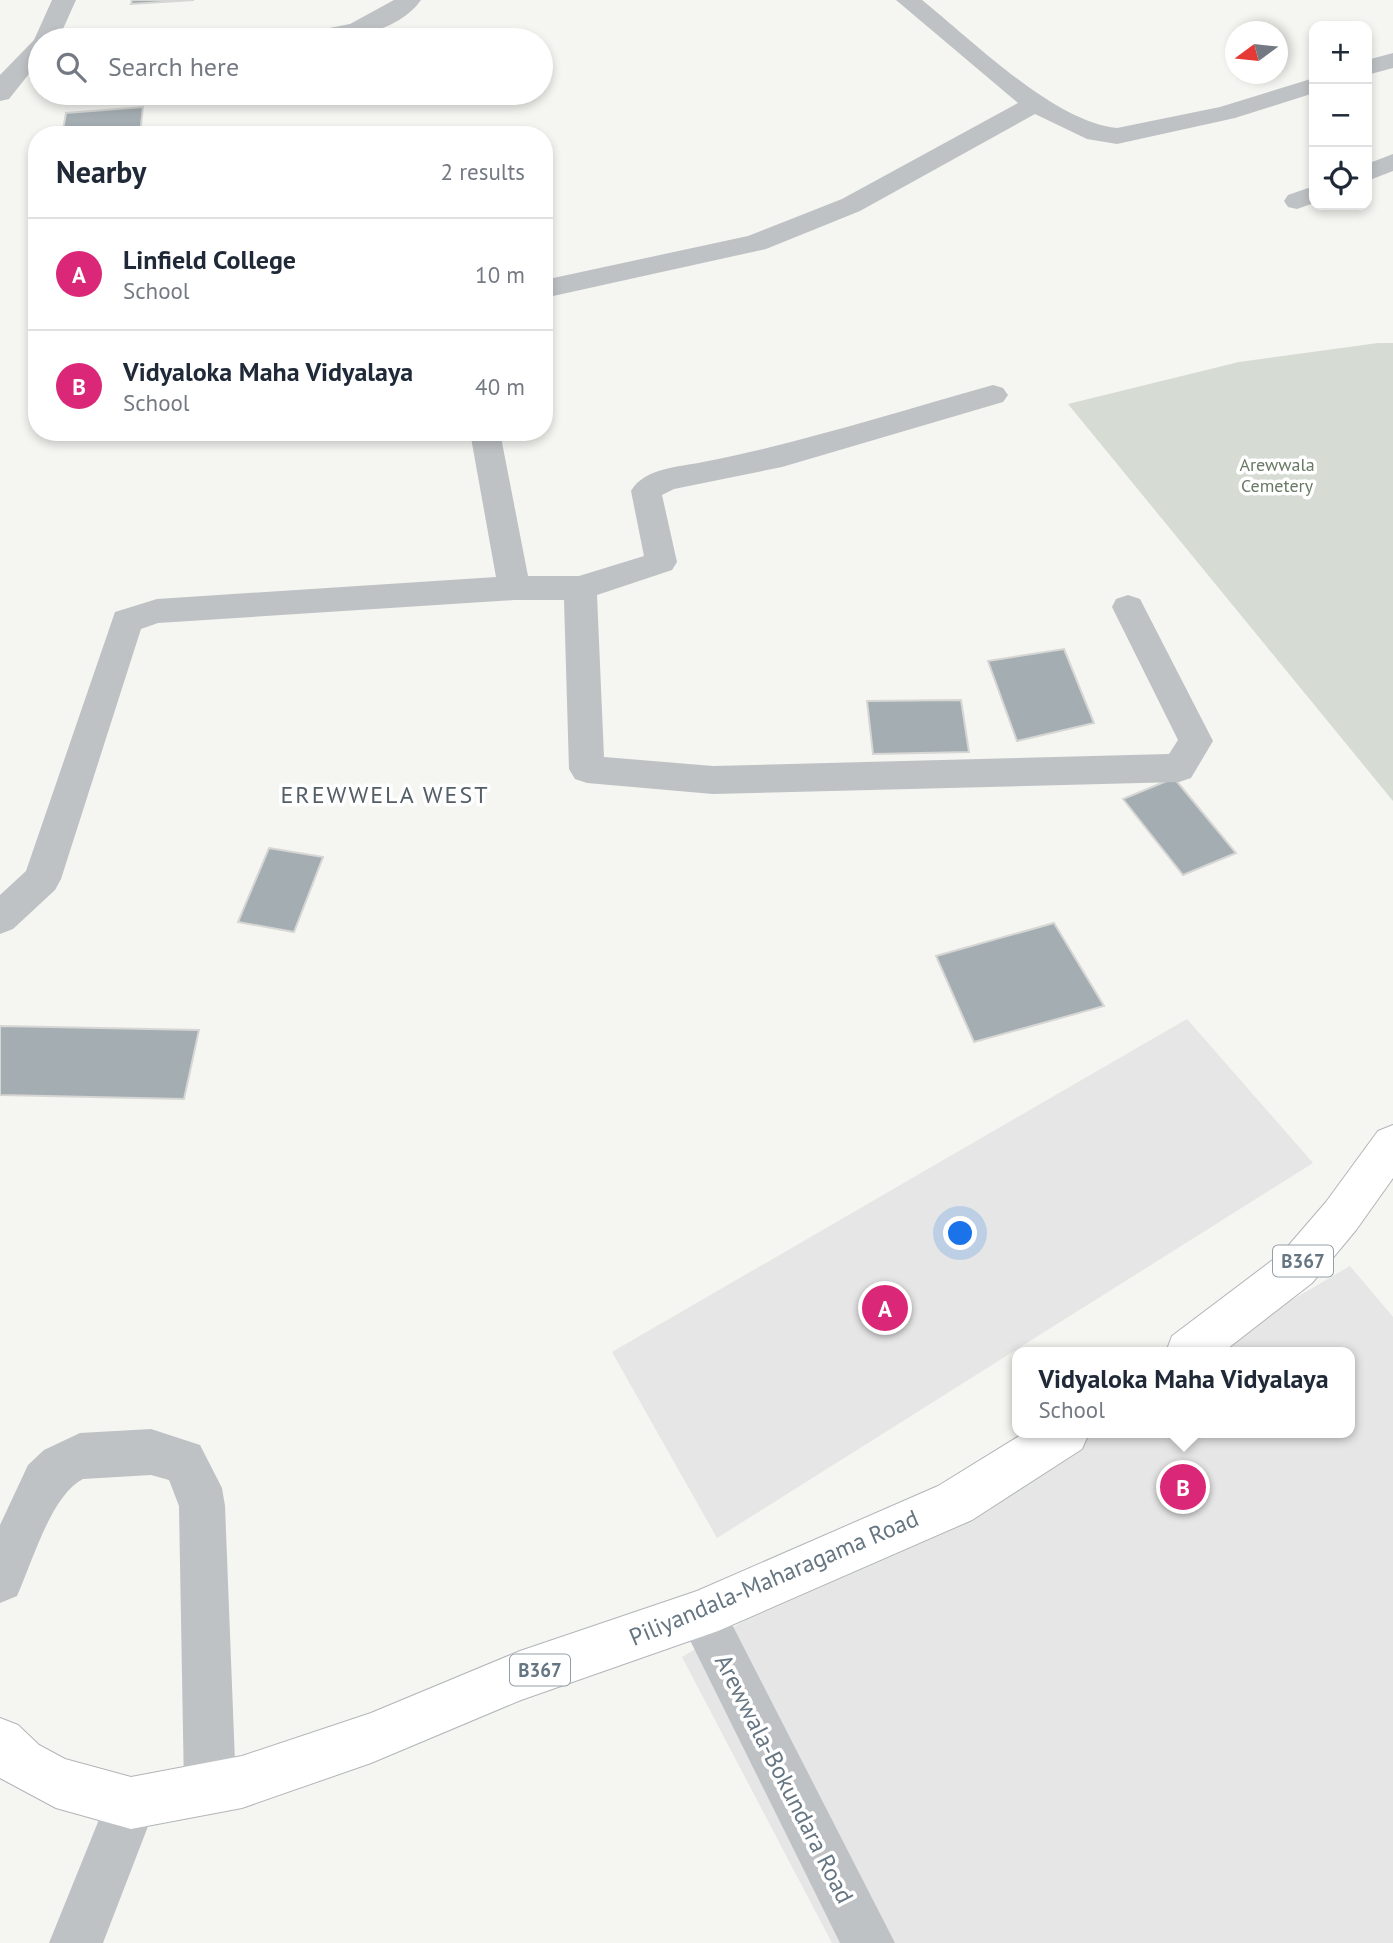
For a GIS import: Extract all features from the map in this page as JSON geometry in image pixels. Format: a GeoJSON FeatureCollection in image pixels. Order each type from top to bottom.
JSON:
{"type":"FeatureCollection","features":[{"type":"Feature","properties":{"kind":"main road","name":"B367"},"geometry":{"type":"LineString","coordinates":[[1194,1347],[1297,1268],[1341,1216],[1393,1144]]}},
{"type":"Feature","properties":{"kind":"main road","name":"Piliyandala-Maharagama Road"},"geometry":{"type":"LineString","coordinates":[[0,1743],[21,1763],[56,1782],[131,1803],[242,1782],[371,1738],[520,1676],[701,1614],[955,1503],[1058,1438]]}},
{"type":"Feature","properties":{"kind":"street"},"geometry":{"type":"LineString","coordinates":[[51,28],[64,0]]}},
{"type":"Feature","properties":{"kind":"street"},"geometry":{"type":"LineString","coordinates":[[363,28],[385,18],[409,0]]}},
{"type":"Feature","properties":{"kind":"street"},"geometry":{"type":"LineString","coordinates":[[908,0],[1035,104],[1096,134],[1117,136],[1226,113],[1309,87]]}},
{"type":"Feature","properties":{"kind":"street"},"geometry":{"type":"LineString","coordinates":[[12,42],[28,42]]}},
{"type":"Feature","properties":{"kind":"street"},"geometry":{"type":"LineString","coordinates":[[2,89],[28,60]]}},
{"type":"Feature","properties":{"kind":"street"},"geometry":{"type":"LineString","coordinates":[[1372,66],[1393,60]]}},
{"type":"Feature","properties":{"kind":"street"},"geometry":{"type":"LineString","coordinates":[[2,89],[28,82]]}},
{"type":"Feature","properties":{"kind":"street"},"geometry":{"type":"LineString","coordinates":[[553,287],[757,243],[851,205],[1035,104]]}},
{"type":"Feature","properties":{"kind":"street"},"geometry":{"type":"LineString","coordinates":[[1372,171],[1393,162]]}},
{"type":"Feature","properties":{"kind":"street"},"geometry":{"type":"LineString","coordinates":[[0,918],[42,879],[127,621],[157,611],[514,588],[580,588],[661,562],[646,491],[666,480],[782,457],[993,395]]}},
{"type":"Feature","properties":{"kind":"street"},"geometry":{"type":"LineString","coordinates":[[487,441],[514,588]]}},
{"type":"Feature","properties":{"kind":"street"},"geometry":{"type":"LineString","coordinates":[[580,588],[587,769],[713,780],[1179,768],[1196,741],[1128,607]]}},
{"type":"Feature","properties":{"kind":"street"},"geometry":{"type":"LineString","coordinates":[[0,1579],[44,1481],[60,1466],[80,1456],[151,1451],[184,1461],[199,1488],[202,1506],[210,1788]]}},
{"type":"Feature","properties":{"kind":"street","name":"Arewwala-Bokundara Road"},"geometry":{"type":"LineString","coordinates":[[701,1614],[868,1943]]}},
{"type":"Feature","properties":{"kind":"street"},"geometry":{"type":"LineString","coordinates":[[76,1943],[131,1803]]}},
{"type":"Feature","properties":{"kind":"shaded area"},"geometry":{"type":"Polygon","coordinates":[[[1187,1019],[1313,1163],[1021,1347],[1012,1347],[1012,1352],[717,1538],[612,1352],[1187,1019]]]}},
{"type":"Feature","properties":{"kind":"shaded area"},"geometry":{"type":"Polygon","coordinates":[[[1350,1266],[1393,1317],[1393,1943],[832,1943],[682,1657],[1056,1438],[1355,1438],[1355,1347],[1212,1347],[1350,1266]]]}},
{"type":"Feature","properties":{"kind":"green space","name":"Arewwala Cemetery"},"geometry":{"type":"Polygon","coordinates":[[[1393,343],[1393,801],[1068,404],[1239,362],[1393,343]]]}},
{"type":"Feature","properties":{"kind":"building"},"geometry":{"type":"Polygon","coordinates":[[[132,0],[194,0],[131,4],[132,0]]]}},
{"type":"Feature","properties":{"kind":"building"},"geometry":{"type":"Polygon","coordinates":[[[143,107],[141,126],[64,126],[66,113],[143,107]]]}},
{"type":"Feature","properties":{"kind":"building"},"geometry":{"type":"Polygon","coordinates":[[[1064,649],[1094,723],[1017,741],[988,661],[1064,649]]]}},
{"type":"Feature","properties":{"kind":"building"},"geometry":{"type":"Polygon","coordinates":[[[961,700],[969,752],[873,754],[867,701],[961,700]]]}},
{"type":"Feature","properties":{"kind":"building"},"geometry":{"type":"Polygon","coordinates":[[[1174,778],[1236,853],[1183,875],[1123,799],[1174,778]]]}},
{"type":"Feature","properties":{"kind":"building"},"geometry":{"type":"Polygon","coordinates":[[[269,848],[323,857],[294,932],[238,922],[269,848]]]}},
{"type":"Feature","properties":{"kind":"building"},"geometry":{"type":"Polygon","coordinates":[[[1054,923],[1104,1006],[974,1042],[936,956],[1054,923]]]}},
{"type":"Feature","properties":{"kind":"building"},"geometry":{"type":"Polygon","coordinates":[[[0,1026],[199,1030],[184,1099],[0,1095],[0,1026]]]}},
{"type":"Feature","properties":{"kind":"place","name":"Linfield College"},"geometry":{"type":"Point","coordinates":[885,1308]}},
{"type":"Feature","properties":{"kind":"place","name":"Vidyaloka Maha Vidyalaya"},"geometry":{"type":"Point","coordinates":[1183,1487]}},
{"type":"Feature","properties":{"kind":"district","name":"EREWWELA WEST"},"geometry":{"type":"Point","coordinates":[385,795]}}]}
